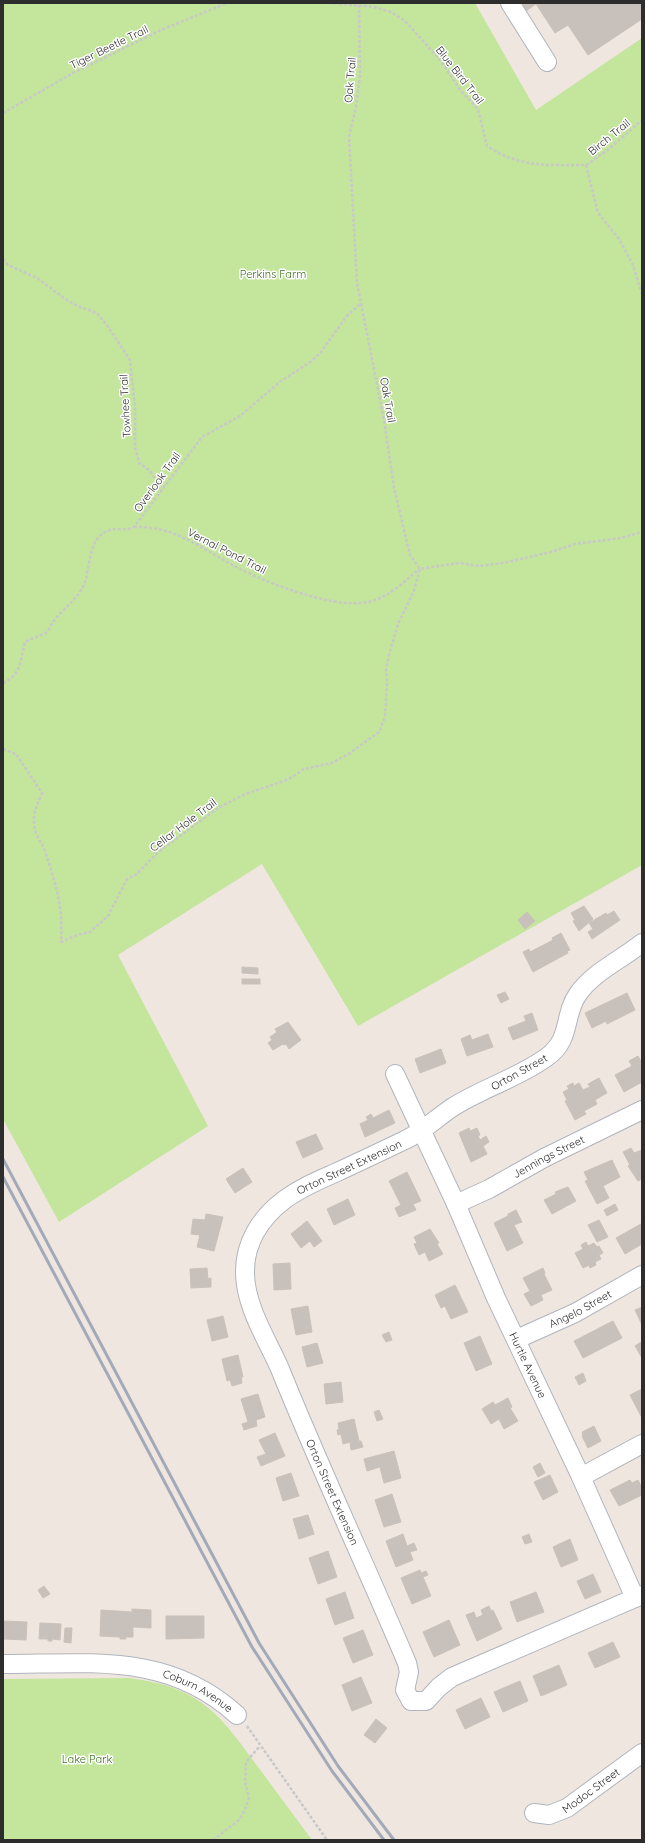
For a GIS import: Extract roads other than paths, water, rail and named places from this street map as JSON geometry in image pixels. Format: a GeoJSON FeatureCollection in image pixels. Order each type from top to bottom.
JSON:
{"type":"FeatureCollection","features":[{"type":"Feature","properties":{"kind":"street"},"geometry":{"type":"LineString","coordinates":[[510,3],[547,62]]}},
{"type":"Feature","properties":{"kind":"street","name":"Orton Street"},"geometry":{"type":"LineString","coordinates":[[422,1131],[453,1107],[525,1071],[554,1052],[563,1038],[574,1001],[578,993],[600,972],[621,959],[642,943]]}},
{"type":"Feature","properties":{"kind":"street","name":"Hurtle Avenue"},"geometry":{"type":"LineString","coordinates":[[395,1074],[456,1204],[487,1276],[638,1596]]}},
{"type":"Feature","properties":{"kind":"street","name":"Jennings Street"},"geometry":{"type":"LineString","coordinates":[[456,1204],[489,1189],[544,1158],[642,1110]]}},
{"type":"Feature","properties":{"kind":"street","name":"Orton Street Extension"},"geometry":{"type":"LineString","coordinates":[[422,1131],[308,1185],[284,1200],[265,1217],[253,1236],[247,1255],[245,1274],[249,1299],[256,1316],[272,1350],[312,1448],[407,1663],[409,1672],[405,1684],[406,1694],[411,1701],[426,1700],[439,1686],[452,1677],[549,1637],[638,1596]]}},
{"type":"Feature","properties":{"kind":"street","name":"Angelo Street"},"geometry":{"type":"LineString","coordinates":[[517,1339],[575,1312],[642,1275]]}},
{"type":"Feature","properties":{"kind":"street"},"geometry":{"type":"LineString","coordinates":[[581,1477],[642,1444]]}},
{"type":"Feature","properties":{"kind":"street","name":"Coburn Avenue"},"geometry":{"type":"LineString","coordinates":[[3,1664],[111,1665],[160,1671],[183,1679],[203,1689],[237,1715]]}},
{"type":"Feature","properties":{"kind":"street","name":"Modoc Street"},"geometry":{"type":"LineString","coordinates":[[534,1813],[549,1815],[567,1808],[642,1753]]}},
{"type":"Feature","properties":{"kind":"railway"},"geometry":{"type":"LineString","coordinates":[[3,1159],[259,1643],[338,1766],[394,1840]]}},
{"type":"Feature","properties":{"kind":"railway"},"geometry":{"type":"LineString","coordinates":[[3,1177],[252,1647],[332,1771],[384,1840]]}},
{"type":"Feature","properties":{"kind":"park label","name":"Perkins Farm"},"geometry":{"type":"Point","coordinates":[273,274]}},
{"type":"Feature","properties":{"kind":"park label","name":"Lake Park"},"geometry":{"type":"Point","coordinates":[87,1759]}}]}
